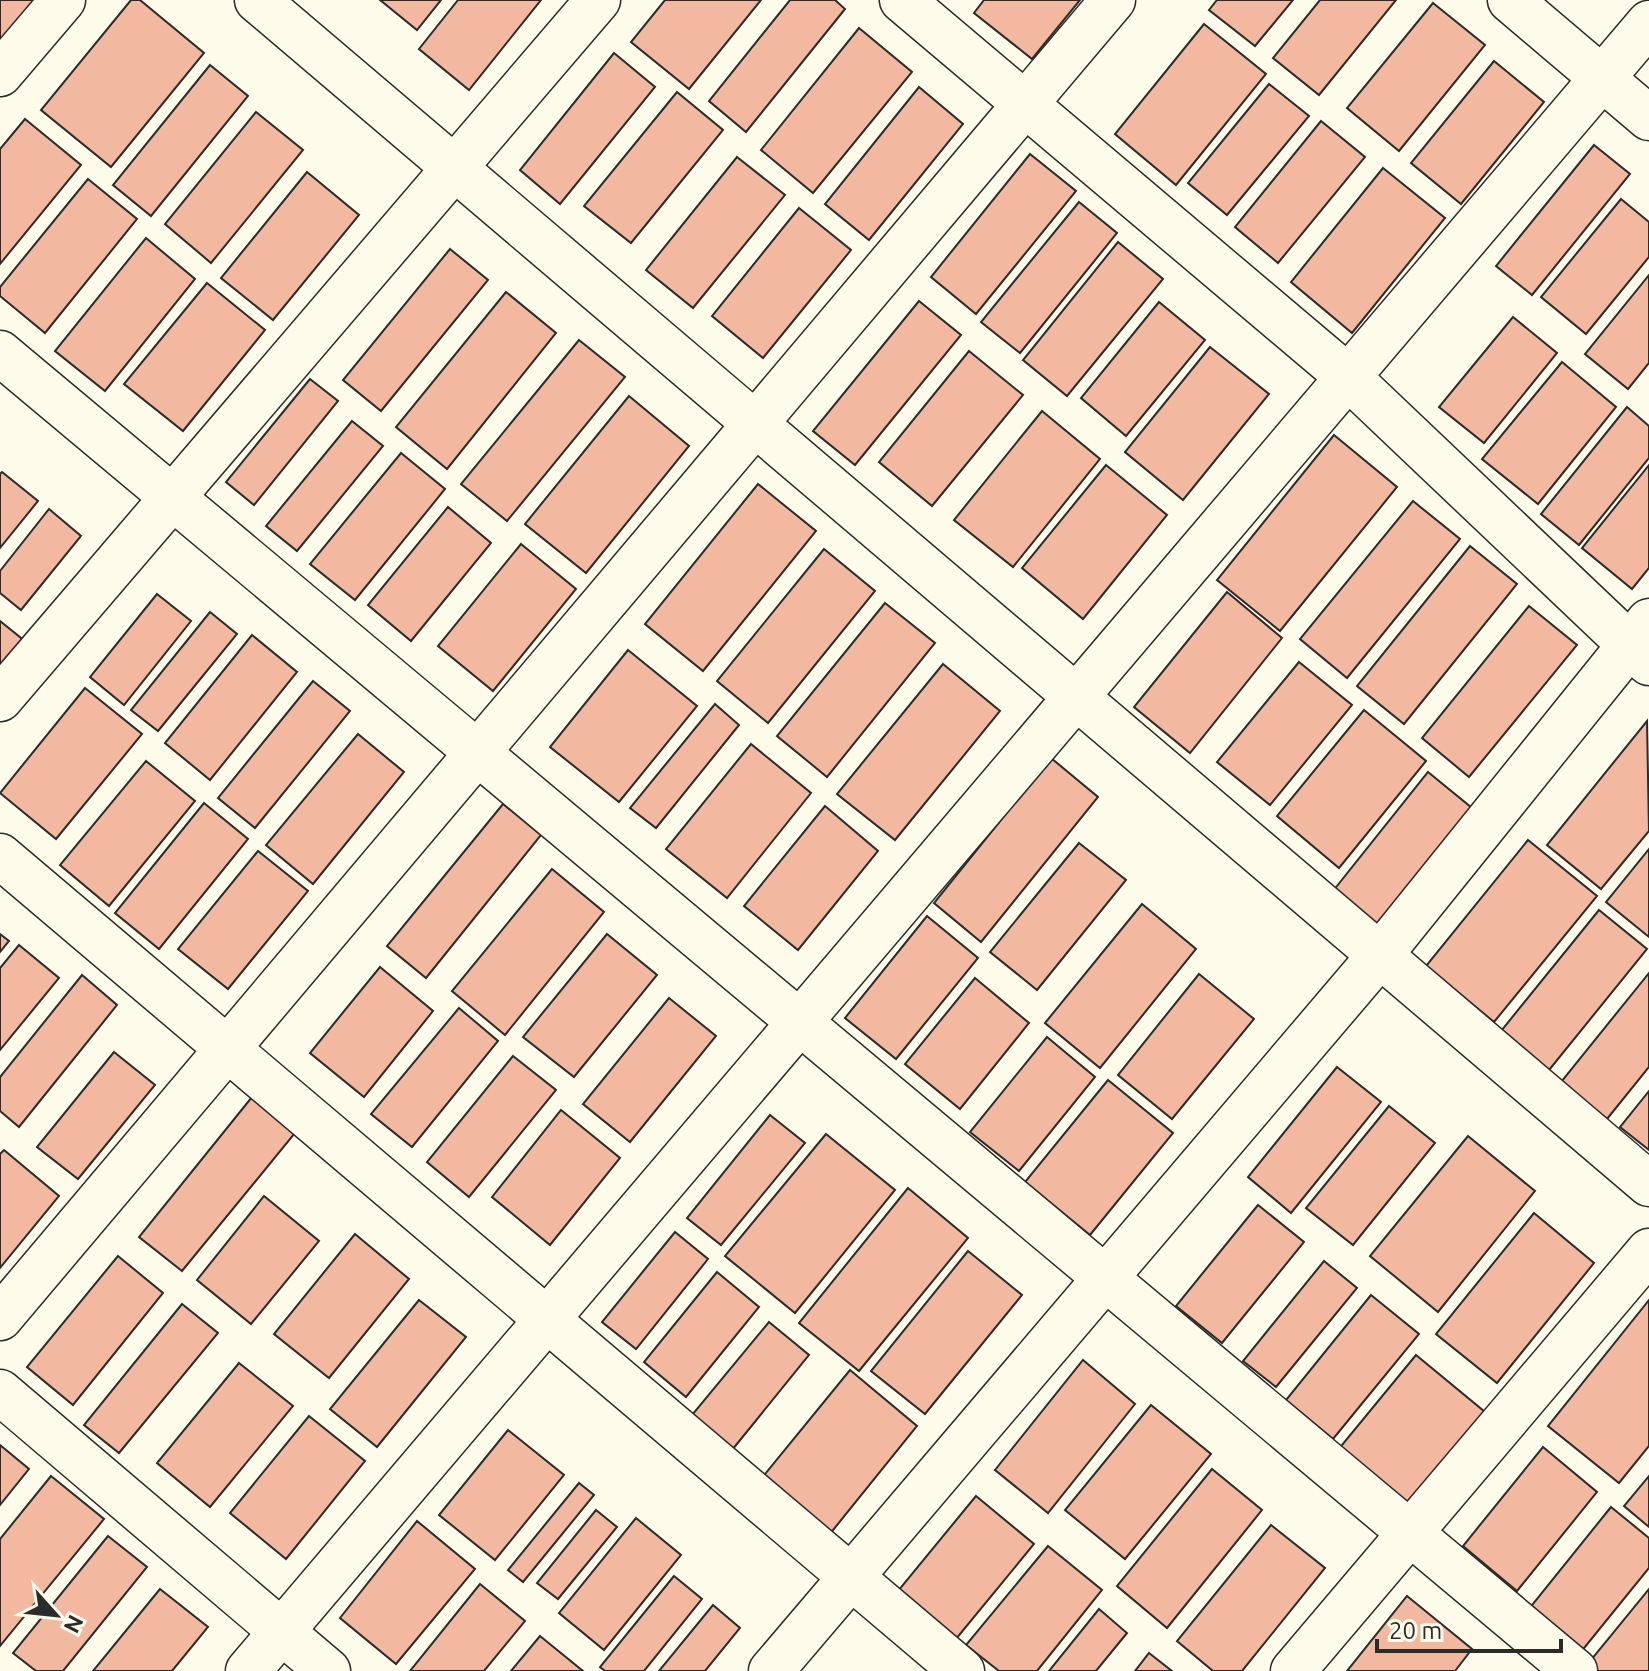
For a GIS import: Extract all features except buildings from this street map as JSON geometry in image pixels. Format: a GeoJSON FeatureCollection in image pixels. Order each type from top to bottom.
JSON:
{"type":"FeatureCollection","features":[{"type":"Feature","properties":{"kind":"street"},"geometry":{"type":"LineString","coordinates":[[0,74],[63,0]]}},
{"type":"Feature","properties":{"kind":"street"},"geometry":{"type":"LineString","coordinates":[[257,0],[1649,1184]]}},
{"type":"Feature","properties":{"kind":"street"},"geometry":{"type":"LineString","coordinates":[[0,699],[598,0]]}},
{"type":"Feature","properties":{"kind":"street"},"geometry":{"type":"LineString","coordinates":[[771,1671],[1642,643],[1348,377],[902,0]]}},
{"type":"Feature","properties":{"kind":"street"},"geometry":{"type":"LineString","coordinates":[[0,1318],[1113,0]]}},
{"type":"Feature","properties":{"kind":"street"},"geometry":{"type":"LineString","coordinates":[[1510,0],[1649,118]]}},
{"type":"Feature","properties":{"kind":"street"},"geometry":{"type":"LineString","coordinates":[[248,1671],[1649,23]]}},
{"type":"Feature","properties":{"kind":"street"},"geometry":{"type":"LineString","coordinates":[[0,353],[1575,1671]]}},
{"type":"Feature","properties":{"kind":"street"},"geometry":{"type":"LineString","coordinates":[[0,856],[962,1671]]}},
{"type":"Feature","properties":{"kind":"street"},"geometry":{"type":"LineString","coordinates":[[1293,1671],[1649,1251]]}},
{"type":"Feature","properties":{"kind":"street"},"geometry":{"type":"LineString","coordinates":[[0,1392],[328,1671]]}}]}
